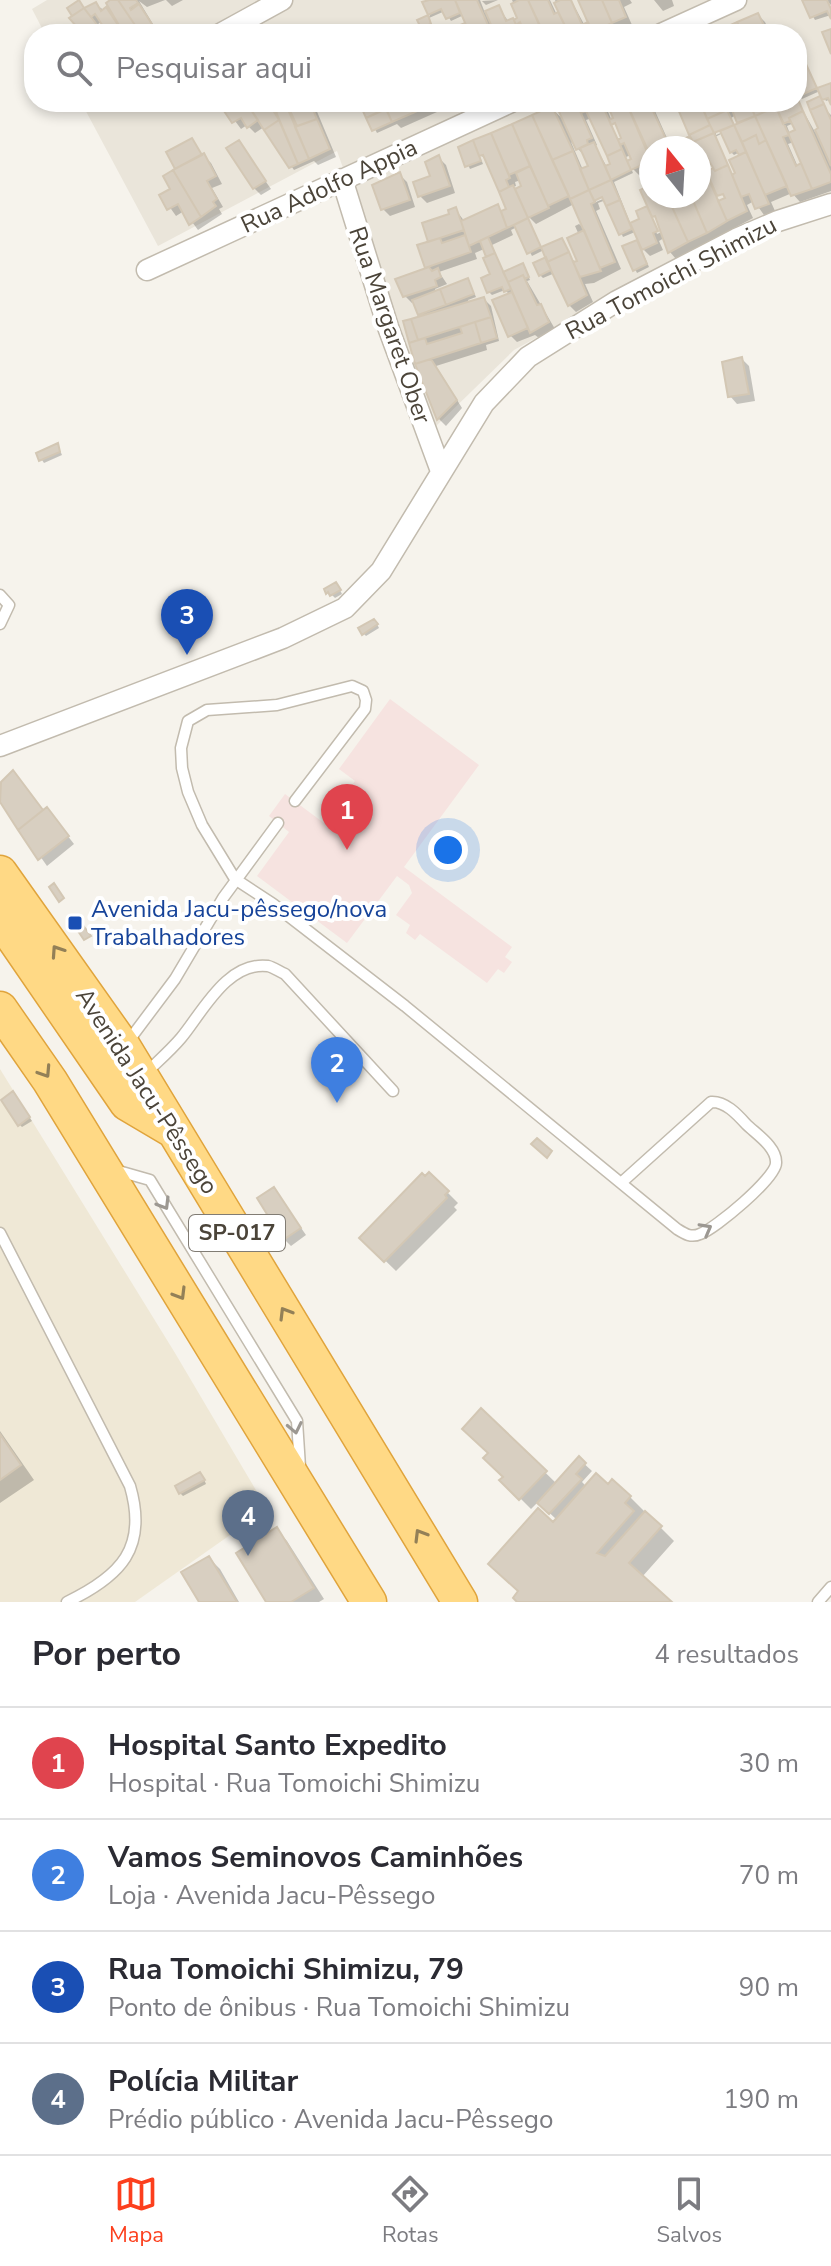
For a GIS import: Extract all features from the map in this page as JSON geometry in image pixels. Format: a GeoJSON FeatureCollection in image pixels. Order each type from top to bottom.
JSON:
{"type":"FeatureCollection","features":[{"type":"Feature","properties":{"kind":"highway","name":"Avenida Jacu-Pêssego"},"geometry":{"type":"LineString","coordinates":[[0,873],[124,1048],[460,1602]]}},
{"type":"Feature","properties":{"kind":"highway"},"geometry":{"type":"LineString","coordinates":[[0,918],[127,1103],[175,1131]]}},
{"type":"Feature","properties":{"kind":"highway","name":"SP-017"},"geometry":{"type":"LineString","coordinates":[[0,1009],[50,1081],[369,1602]]}},
{"type":"Feature","properties":{"kind":"street"},"geometry":{"type":"LineString","coordinates":[[238,24],[282,0]]}},
{"type":"Feature","properties":{"kind":"street"},"geometry":{"type":"LineString","coordinates":[[683,24],[736,0]]}},
{"type":"Feature","properties":{"kind":"street","name":"Rua Adolfo Appia"},"geometry":{"type":"LineString","coordinates":[[147,270],[489,112]]}},
{"type":"Feature","properties":{"kind":"street","name":"Rua Margaret Ober"},"geometry":{"type":"LineString","coordinates":[[342,179],[388,327],[441,471]]}},
{"type":"Feature","properties":{"kind":"street","name":"Rua Tomoichi Shimizu"},"geometry":{"type":"LineString","coordinates":[[0,746],[283,638],[345,608],[381,571],[484,403],[528,357],[617,301],[736,239],[831,204]]}},
{"type":"Feature","properties":{"kind":"lane"},"geometry":{"type":"LineString","coordinates":[[0,595],[9,605],[0,624]]}},
{"type":"Feature","properties":{"kind":"lane"},"geometry":{"type":"LineString","coordinates":[[295,801],[365,709],[363,691],[352,686],[277,705],[207,710],[188,721],[181,748],[188,792],[202,825],[235,879],[273,904],[405,1006],[677,1229],[691,1236],[701,1234],[770,1176],[776,1161],[771,1149],[742,1120],[721,1103],[711,1102],[621,1183]]}},
{"type":"Feature","properties":{"kind":"lane"},"geometry":{"type":"LineString","coordinates":[[124,1048],[175,979],[235,879],[278,823]]}},
{"type":"Feature","properties":{"kind":"lane"},"geometry":{"type":"LineString","coordinates":[[141,1078],[178,1041],[214,994],[231,979],[254,968],[269,966],[285,974],[393,1091]]}},
{"type":"Feature","properties":{"kind":"lane"},"geometry":{"type":"LineString","coordinates":[[0,1233],[130,1486],[137,1510],[137,1529],[122,1565],[109,1578],[67,1602]]}},
{"type":"Feature","properties":{"kind":"lane"},"geometry":{"type":"LineString","coordinates":[[818,1602],[831,1587]]}},
{"type":"Feature","properties":{"kind":"shaded area"},"geometry":{"type":"Polygon","coordinates":[[[47,0],[831,0],[831,201],[742,225],[514,350],[435,427],[337,151],[158,246],[86,112],[807,112],[807,24],[40,24],[32,9],[47,0]]]}},
{"type":"Feature","properties":{"kind":"shaded area"},"geometry":{"type":"Polygon","coordinates":[[[390,699],[479,765],[404,867],[512,947],[505,957],[512,962],[504,973],[498,969],[487,983],[420,934],[415,940],[406,933],[410,925],[396,915],[412,893],[409,885],[397,876],[347,943],[257,876],[289,832],[269,816],[285,794],[324,823],[355,781],[339,769],[390,699]]]}},
{"type":"Feature","properties":{"kind":"shaded area"},"geometry":{"type":"Polygon","coordinates":[[[0,1069],[267,1509],[135,1602],[0,1602],[0,1069]]]}},
{"type":"Feature","properties":{"kind":"building"},"geometry":{"type":"Polygon","coordinates":[[[79,0],[84,8],[72,16],[67,8],[79,0]]]}},
{"type":"Feature","properties":{"kind":"building"},"geometry":{"type":"Polygon","coordinates":[[[118,0],[134,24],[118,24],[106,3],[118,0]]]}},
{"type":"Feature","properties":{"kind":"building"},"geometry":{"type":"Polygon","coordinates":[[[118,0],[136,0],[138,3],[131,10],[139,4],[152,24],[134,24],[118,0]]]}},
{"type":"Feature","properties":{"kind":"building"},"geometry":{"type":"Polygon","coordinates":[[[455,0],[460,13],[446,19],[441,9],[428,15],[422,2],[455,0]]]}},
{"type":"Feature","properties":{"kind":"building"},"geometry":{"type":"Polygon","coordinates":[[[455,0],[477,0],[488,24],[466,24],[455,0]]]}},
{"type":"Feature","properties":{"kind":"building"},"geometry":{"type":"Polygon","coordinates":[[[528,0],[539,24],[516,24],[514,20],[517,18],[511,4],[528,0]]]}},
{"type":"Feature","properties":{"kind":"building"},"geometry":{"type":"Polygon","coordinates":[[[528,0],[548,0],[554,14],[558,12],[564,24],[539,24],[528,0]]]}},
{"type":"Feature","properties":{"kind":"building"},"geometry":{"type":"Polygon","coordinates":[[[571,0],[582,24],[564,24],[554,3],[571,0]]]}},
{"type":"Feature","properties":{"kind":"building"},"geometry":{"type":"Polygon","coordinates":[[[578,0],[602,0],[612,23],[588,24],[578,0]]]}},
{"type":"Feature","properties":{"kind":"building"},"geometry":{"type":"Polygon","coordinates":[[[602,0],[619,0],[626,17],[612,23],[602,0]]]}},
{"type":"Feature","properties":{"kind":"building"},"geometry":{"type":"Polygon","coordinates":[[[802,0],[827,0],[831,19],[827,11],[810,18],[802,0]]]}},
{"type":"Feature","properties":{"kind":"building"},"geometry":{"type":"Polygon","coordinates":[[[96,2],[101,11],[106,7],[117,24],[102,24],[95,14],[91,17],[84,8],[96,2]]]}},
{"type":"Feature","properties":{"kind":"building"},"geometry":{"type":"Polygon","coordinates":[[[499,5],[506,21],[513,18],[516,24],[491,24],[485,11],[499,5]]]}},
{"type":"Feature","properties":{"kind":"building"},"geometry":{"type":"Polygon","coordinates":[[[84,8],[96,24],[74,24],[69,18],[84,8]]]}},
{"type":"Feature","properties":{"kind":"building"},"geometry":{"type":"Polygon","coordinates":[[[758,13],[763,24],[738,24],[758,13]]]}},
{"type":"Feature","properties":{"kind":"building"},"geometry":{"type":"Polygon","coordinates":[[[428,15],[431,24],[419,24],[417,20],[428,15]]]}},
{"type":"Feature","properties":{"kind":"building"},"geometry":{"type":"Polygon","coordinates":[[[831,29],[831,54],[822,32],[831,29]]]}},
{"type":"Feature","properties":{"kind":"building"},"geometry":{"type":"Polygon","coordinates":[[[807,66],[817,88],[807,92],[807,66]]]}},
{"type":"Feature","properties":{"kind":"building"},"geometry":{"type":"Polygon","coordinates":[[[831,83],[831,105],[828,98],[822,100],[817,88],[831,83]]]}},
{"type":"Feature","properties":{"kind":"building"},"geometry":{"type":"Polygon","coordinates":[[[820,96],[824,104],[810,110],[807,102],[820,96]]]}},
{"type":"Feature","properties":{"kind":"building"},"geometry":{"type":"Polygon","coordinates":[[[824,104],[831,120],[831,166],[810,110],[824,104]]]}},
{"type":"Feature","properties":{"kind":"building"},"geometry":{"type":"Polygon","coordinates":[[[225,112],[253,112],[258,120],[247,128],[241,118],[232,123],[225,112]]]}},
{"type":"Feature","properties":{"kind":"building"},"geometry":{"type":"Polygon","coordinates":[[[252,112],[274,112],[279,120],[264,130],[252,112]]]}},
{"type":"Feature","properties":{"kind":"building"},"geometry":{"type":"Polygon","coordinates":[[[276,112],[289,112],[309,159],[298,164],[276,112]]]}},
{"type":"Feature","properties":{"kind":"building"},"geometry":{"type":"Polygon","coordinates":[[[291,112],[314,112],[317,119],[297,126],[291,112]]]}},
{"type":"Feature","properties":{"kind":"building"},"geometry":{"type":"Polygon","coordinates":[[[363,112],[379,112],[366,118],[363,112]]]}},
{"type":"Feature","properties":{"kind":"building"},"geometry":{"type":"Polygon","coordinates":[[[387,112],[392,122],[372,131],[366,118],[387,112]]]}},
{"type":"Feature","properties":{"kind":"building"},"geometry":{"type":"Polygon","coordinates":[[[388,112],[413,112],[413,113],[392,122],[388,112]]]}},
{"type":"Feature","properties":{"kind":"building"},"geometry":{"type":"Polygon","coordinates":[[[555,112],[573,151],[552,160],[532,115],[555,112]]]}},
{"type":"Feature","properties":{"kind":"building"},"geometry":{"type":"Polygon","coordinates":[[[559,112],[580,112],[592,138],[576,150],[559,112]]]}},
{"type":"Feature","properties":{"kind":"building"},"geometry":{"type":"Polygon","coordinates":[[[586,112],[605,112],[622,149],[607,156],[586,112]]]}},
{"type":"Feature","properties":{"kind":"building"},"geometry":{"type":"Polygon","coordinates":[[[610,112],[630,112],[640,136],[639,166],[631,170],[627,161],[631,159],[624,143],[620,145],[618,140],[621,138],[615,123],[611,125],[609,120],[613,118],[610,112]]]}},
{"type":"Feature","properties":{"kind":"building"},"geometry":{"type":"Polygon","coordinates":[[[631,112],[654,112],[665,136],[641,136],[631,112]]]}},
{"type":"Feature","properties":{"kind":"building"},"geometry":{"type":"Polygon","coordinates":[[[679,112],[704,112],[710,125],[689,135],[679,112]]]}},
{"type":"Feature","properties":{"kind":"building"},"geometry":{"type":"Polygon","coordinates":[[[704,112],[723,112],[707,119],[704,112]]]}},
{"type":"Feature","properties":{"kind":"building"},"geometry":{"type":"Polygon","coordinates":[[[728,112],[734,125],[714,133],[707,119],[728,112]]]}},
{"type":"Feature","properties":{"kind":"building"},"geometry":{"type":"Polygon","coordinates":[[[733,112],[753,112],[755,116],[737,123],[733,112]]]}},
{"type":"Feature","properties":{"kind":"building"},"geometry":{"type":"Polygon","coordinates":[[[778,112],[801,112],[789,118],[790,121],[783,124],[778,112]]]}},
{"type":"Feature","properties":{"kind":"building"},"geometry":{"type":"Polygon","coordinates":[[[778,112],[789,135],[783,137],[796,166],[801,163],[812,189],[791,196],[755,116],[778,112]]]}},
{"type":"Feature","properties":{"kind":"building"},"geometry":{"type":"Polygon","coordinates":[[[803,112],[831,174],[831,182],[812,189],[788,133],[795,130],[789,118],[803,112]]]}},
{"type":"Feature","properties":{"kind":"building"},"geometry":{"type":"Polygon","coordinates":[[[532,115],[569,196],[548,206],[512,124],[532,115]]]}},
{"type":"Feature","properties":{"kind":"building"},"geometry":{"type":"Polygon","coordinates":[[[755,116],[766,140],[759,144],[756,135],[742,142],[734,125],[755,116]]]}},
{"type":"Feature","properties":{"kind":"building"},"geometry":{"type":"Polygon","coordinates":[[[317,119],[330,149],[309,159],[295,127],[317,119]]]}},
{"type":"Feature","properties":{"kind":"building"},"geometry":{"type":"Polygon","coordinates":[[[279,120],[298,164],[289,168],[264,130],[279,120]]]}},
{"type":"Feature","properties":{"kind":"building"},"geometry":{"type":"Polygon","coordinates":[[[512,124],[530,166],[509,175],[491,133],[512,124]]]}},
{"type":"Feature","properties":{"kind":"building"},"geometry":{"type":"Polygon","coordinates":[[[710,125],[714,133],[707,136],[689,135],[710,125]]]}},
{"type":"Feature","properties":{"kind":"building"},"geometry":{"type":"Polygon","coordinates":[[[734,125],[746,152],[739,155],[736,150],[730,153],[720,131],[734,125]]]}},
{"type":"Feature","properties":{"kind":"building"},"geometry":{"type":"Polygon","coordinates":[[[491,133],[510,178],[506,180],[509,187],[499,192],[473,140],[491,133]]]}},
{"type":"Feature","properties":{"kind":"building"},"geometry":{"type":"Polygon","coordinates":[[[714,133],[728,165],[715,171],[711,164],[711,136],[707,136],[714,133]]]}},
{"type":"Feature","properties":{"kind":"building"},"geometry":{"type":"Polygon","coordinates":[[[756,135],[759,144],[766,140],[787,186],[765,195],[742,142],[756,135]]]}},
{"type":"Feature","properties":{"kind":"building"},"geometry":{"type":"Polygon","coordinates":[[[192,138],[202,155],[175,169],[166,152],[192,138]]]}},
{"type":"Feature","properties":{"kind":"building"},"geometry":{"type":"Polygon","coordinates":[[[239,140],[266,181],[253,189],[226,148],[239,140]]]}},
{"type":"Feature","properties":{"kind":"building"},"geometry":{"type":"Polygon","coordinates":[[[473,140],[481,161],[465,167],[458,147],[473,140]]]}},
{"type":"Feature","properties":{"kind":"building"},"geometry":{"type":"Polygon","coordinates":[[[594,142],[611,180],[589,190],[580,169],[588,166],[580,148],[594,142]]]}},
{"type":"Feature","properties":{"kind":"building"},"geometry":{"type":"Polygon","coordinates":[[[622,149],[631,170],[611,180],[605,166],[610,164],[607,156],[622,149]]]}},
{"type":"Feature","properties":{"kind":"building"},"geometry":{"type":"Polygon","coordinates":[[[573,151],[589,190],[570,199],[552,160],[573,151]]]}},
{"type":"Feature","properties":{"kind":"building"},"geometry":{"type":"Polygon","coordinates":[[[746,152],[769,204],[755,209],[749,194],[741,197],[729,160],[746,152]]]}},
{"type":"Feature","properties":{"kind":"building"},"geometry":{"type":"Polygon","coordinates":[[[204,153],[216,176],[207,181],[217,199],[213,202],[216,206],[201,217],[173,170],[204,153]]]}},
{"type":"Feature","properties":{"kind":"building"},"geometry":{"type":"Polygon","coordinates":[[[439,155],[450,186],[418,197],[413,182],[430,176],[425,162],[439,155]]]}},
{"type":"Feature","properties":{"kind":"building"},"geometry":{"type":"Polygon","coordinates":[[[728,165],[747,211],[727,221],[718,201],[725,198],[723,194],[717,196],[711,182],[711,169],[715,171],[728,165]]]}},
{"type":"Feature","properties":{"kind":"building"},"geometry":{"type":"Polygon","coordinates":[[[530,166],[549,208],[528,218],[515,189],[521,186],[516,173],[530,166]]]}},
{"type":"Feature","properties":{"kind":"building"},"geometry":{"type":"Polygon","coordinates":[[[173,170],[201,217],[189,225],[178,204],[167,210],[159,195],[170,189],[163,176],[173,170]]]}},
{"type":"Feature","properties":{"kind":"building"},"geometry":{"type":"Polygon","coordinates":[[[400,172],[410,200],[381,210],[372,185],[400,172]]]}},
{"type":"Feature","properties":{"kind":"building"},"geometry":{"type":"Polygon","coordinates":[[[611,180],[620,200],[606,206],[602,197],[594,201],[589,190],[611,180]]]}},
{"type":"Feature","properties":{"kind":"building"},"geometry":{"type":"Polygon","coordinates":[[[711,184],[727,221],[707,233],[696,208],[711,208],[711,184]]]}},
{"type":"Feature","properties":{"kind":"building"},"geometry":{"type":"Polygon","coordinates":[[[513,185],[528,218],[507,228],[501,211],[506,209],[499,192],[513,185]]]}},
{"type":"Feature","properties":{"kind":"building"},"geometry":{"type":"Polygon","coordinates":[[[589,190],[595,202],[591,204],[615,262],[600,268],[570,199],[589,190]]]}},
{"type":"Feature","properties":{"kind":"building"},"geometry":{"type":"Polygon","coordinates":[[[620,200],[632,229],[619,235],[606,206],[620,200]]]}},
{"type":"Feature","properties":{"kind":"building"},"geometry":{"type":"Polygon","coordinates":[[[498,204],[507,228],[469,246],[461,221],[498,204]]]}},
{"type":"Feature","properties":{"kind":"building"},"geometry":{"type":"Polygon","coordinates":[[[456,207],[464,230],[428,242],[422,223],[449,214],[448,210],[456,207]]]}},
{"type":"Feature","properties":{"kind":"building"},"geometry":{"type":"Polygon","coordinates":[[[648,208],[672,208],[688,242],[668,253],[655,216],[652,217],[648,208]]]}},
{"type":"Feature","properties":{"kind":"building"},"geometry":{"type":"Polygon","coordinates":[[[648,208],[658,231],[653,233],[657,243],[642,250],[630,223],[639,219],[636,211],[648,208]]]}},
{"type":"Feature","properties":{"kind":"building"},"geometry":{"type":"Polygon","coordinates":[[[672,208],[696,208],[707,233],[688,242],[672,208]]]}},
{"type":"Feature","properties":{"kind":"building"},"geometry":{"type":"Polygon","coordinates":[[[528,218],[541,247],[527,254],[514,225],[528,218]]]}},
{"type":"Feature","properties":{"kind":"building"},"geometry":{"type":"Polygon","coordinates":[[[584,230],[601,271],[580,277],[567,238],[584,230]]]}},
{"type":"Feature","properties":{"kind":"building"},"geometry":{"type":"Polygon","coordinates":[[[465,235],[471,252],[425,268],[417,245],[440,238],[442,243],[465,235]]]}},
{"type":"Feature","properties":{"kind":"building"},"geometry":{"type":"Polygon","coordinates":[[[488,237],[495,253],[486,257],[480,241],[488,237]]]}},
{"type":"Feature","properties":{"kind":"building"},"geometry":{"type":"Polygon","coordinates":[[[562,238],[569,252],[547,262],[541,247],[562,238]]]}},
{"type":"Feature","properties":{"kind":"building"},"geometry":{"type":"Polygon","coordinates":[[[637,240],[647,264],[633,271],[622,246],[637,240]]]}},
{"type":"Feature","properties":{"kind":"building"},"geometry":{"type":"Polygon","coordinates":[[[569,252],[587,295],[568,306],[547,262],[569,252]]]}},
{"type":"Feature","properties":{"kind":"building"},"geometry":{"type":"Polygon","coordinates":[[[495,253],[511,289],[504,292],[502,287],[487,293],[481,278],[490,274],[483,258],[495,253]]]}},
{"type":"Feature","properties":{"kind":"building"},"geometry":{"type":"Polygon","coordinates":[[[546,257],[551,270],[539,276],[533,263],[546,257]]]}},
{"type":"Feature","properties":{"kind":"building"},"geometry":{"type":"Polygon","coordinates":[[[523,263],[529,277],[525,279],[523,275],[508,282],[503,272],[523,263]]]}},
{"type":"Feature","properties":{"kind":"building"},"geometry":{"type":"Polygon","coordinates":[[[429,267],[432,271],[438,268],[441,277],[435,280],[437,286],[403,297],[395,279],[429,267]]]}},
{"type":"Feature","properties":{"kind":"building"},"geometry":{"type":"Polygon","coordinates":[[[523,275],[549,322],[530,333],[508,282],[523,275]]]}},
{"type":"Feature","properties":{"kind":"building"},"geometry":{"type":"Polygon","coordinates":[[[468,278],[474,294],[446,305],[440,289],[468,278]]]}},
{"type":"Feature","properties":{"kind":"building"},"geometry":{"type":"Polygon","coordinates":[[[440,289],[446,305],[418,315],[412,300],[440,289]]]}},
{"type":"Feature","properties":{"kind":"building"},"geometry":{"type":"Polygon","coordinates":[[[512,292],[528,328],[508,337],[492,300],[512,292]]]}},
{"type":"Feature","properties":{"kind":"building"},"geometry":{"type":"Polygon","coordinates":[[[484,297],[491,317],[418,340],[411,319],[484,297]]]}},
{"type":"Feature","properties":{"kind":"building"},"geometry":{"type":"Polygon","coordinates":[[[491,317],[497,338],[481,343],[475,322],[491,317]]]}},
{"type":"Feature","properties":{"kind":"building"},"geometry":{"type":"Polygon","coordinates":[[[411,319],[418,340],[409,343],[403,321],[411,319]]]}},
{"type":"Feature","properties":{"kind":"building"},"geometry":{"type":"Polygon","coordinates":[[[475,322],[481,343],[415,364],[409,343],[425,338],[427,344],[462,333],[460,327],[475,322]]]}},
{"type":"Feature","properties":{"kind":"building"},"geometry":{"type":"Polygon","coordinates":[[[742,357],[749,394],[728,397],[722,362],[742,357]]]}},
{"type":"Feature","properties":{"kind":"building"},"geometry":{"type":"Polygon","coordinates":[[[431,359],[457,400],[437,420],[415,364],[431,359]]]}},
{"type":"Feature","properties":{"kind":"building"},"geometry":{"type":"Polygon","coordinates":[[[58,443],[60,452],[39,461],[36,453],[58,443]]]}},
{"type":"Feature","properties":{"kind":"building"},"geometry":{"type":"Polygon","coordinates":[[[336,582],[341,590],[330,596],[328,592],[326,594],[324,589],[336,582]]]}},
{"type":"Feature","properties":{"kind":"building"},"geometry":{"type":"Polygon","coordinates":[[[374,619],[378,624],[362,635],[358,628],[374,619]]]}},
{"type":"Feature","properties":{"kind":"building"},"geometry":{"type":"Polygon","coordinates":[[[13,770],[43,810],[18,830],[0,802],[1,782],[13,770]]]}},
{"type":"Feature","properties":{"kind":"building"},"geometry":{"type":"Polygon","coordinates":[[[47,807],[69,836],[38,860],[18,830],[47,807]]]}},
{"type":"Feature","properties":{"kind":"building"},"geometry":{"type":"Polygon","coordinates":[[[54,883],[64,898],[59,902],[49,887],[54,883]]]}},
{"type":"Feature","properties":{"kind":"building"},"geometry":{"type":"Polygon","coordinates":[[[82,924],[91,936],[84,940],[76,928],[82,924]]]}},
{"type":"Feature","properties":{"kind":"building"},"geometry":{"type":"Polygon","coordinates":[[[13,1091],[30,1117],[18,1126],[1,1100],[13,1091]]]}},
{"type":"Feature","properties":{"kind":"building"},"geometry":{"type":"Polygon","coordinates":[[[537,1138],[552,1151],[547,1158],[531,1144],[537,1138]]]}},
{"type":"Feature","properties":{"kind":"building"},"geometry":{"type":"Polygon","coordinates":[[[429,1172],[449,1191],[445,1195],[447,1198],[384,1262],[359,1238],[422,1173],[425,1176],[429,1172]]]}},
{"type":"Feature","properties":{"kind":"building"},"geometry":{"type":"Polygon","coordinates":[[[274,1187],[301,1228],[283,1240],[257,1198],[274,1187]]]}},
{"type":"Feature","properties":{"kind":"building"},"geometry":{"type":"Polygon","coordinates":[[[481,1408],[547,1471],[519,1500],[499,1480],[503,1477],[483,1458],[488,1453],[462,1429],[481,1408]]]}},
{"type":"Feature","properties":{"kind":"building"},"geometry":{"type":"Polygon","coordinates":[[[0,1434],[21,1465],[0,1480],[0,1434]]]}},
{"type":"Feature","properties":{"kind":"building"},"geometry":{"type":"Polygon","coordinates":[[[579,1456],[586,1463],[576,1474],[582,1479],[549,1514],[537,1503],[579,1456]]]}},
{"type":"Feature","properties":{"kind":"building"},"geometry":{"type":"Polygon","coordinates":[[[200,1472],[205,1480],[179,1494],[175,1486],[200,1472]]]}},
{"type":"Feature","properties":{"kind":"building"},"geometry":{"type":"Polygon","coordinates":[[[596,1473],[608,1484],[612,1479],[631,1496],[625,1503],[634,1511],[597,1553],[605,1556],[645,1511],[662,1526],[629,1563],[672,1602],[517,1602],[513,1598],[518,1591],[488,1564],[538,1508],[553,1522],[596,1473]]]}},
{"type":"Feature","properties":{"kind":"building"},"geometry":{"type":"Polygon","coordinates":[[[277,1527],[314,1588],[291,1602],[266,1602],[236,1553],[277,1527]]]}},
{"type":"Feature","properties":{"kind":"building"},"geometry":{"type":"Polygon","coordinates":[[[209,1556],[237,1602],[199,1602],[181,1572],[209,1556]]]}},
{"type":"Feature","properties":{"kind":"place","name":"Rua Tomoichi Shimizu, 79"},"geometry":{"type":"Point","coordinates":[187,655]}},
{"type":"Feature","properties":{"kind":"place","name":"Hospital Santo Expedito"},"geometry":{"type":"Point","coordinates":[347,850]}},
{"type":"Feature","properties":{"kind":"place","name":"Avenida Jacu-pêssego/nova Trabalhadores"},"geometry":{"type":"Point","coordinates":[75,923]}},
{"type":"Feature","properties":{"kind":"place","name":"Vamos Seminovos Caminhões"},"geometry":{"type":"Point","coordinates":[337,1103]}},
{"type":"Feature","properties":{"kind":"place","name":"Polícia Militar"},"geometry":{"type":"Point","coordinates":[248,1556]}}]}
